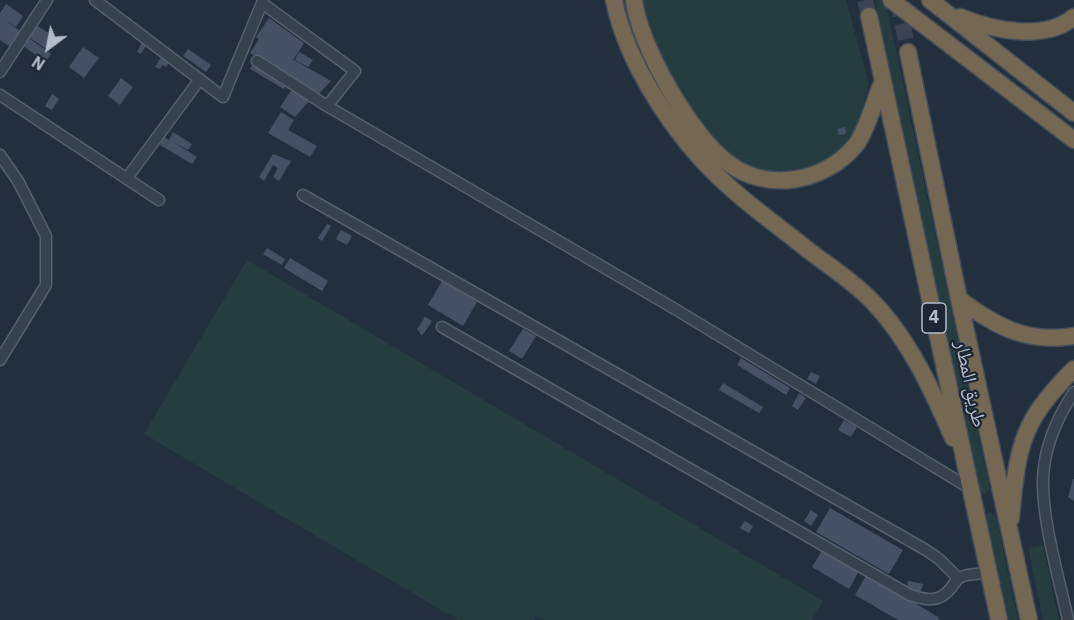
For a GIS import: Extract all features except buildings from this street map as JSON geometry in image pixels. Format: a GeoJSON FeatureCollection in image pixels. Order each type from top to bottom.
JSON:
{"type":"FeatureCollection","features":[{"type":"Feature","properties":{"kind":"highway"},"geometry":{"type":"LineString","coordinates":[[614,0],[617,18],[632,58],[681,136],[723,181],[871,300],[894,326],[932,390],[968,471]]}},
{"type":"Feature","properties":{"kind":"highway"},"geometry":{"type":"LineString","coordinates":[[634,0],[641,33],[663,78],[693,124],[728,164],[758,177],[773,180],[804,179],[818,174],[843,159],[857,143],[882,83]]}},
{"type":"Feature","properties":{"kind":"highway"},"geometry":{"type":"LineString","coordinates":[[891,0],[1074,140]]}},
{"type":"Feature","properties":{"kind":"highway"},"geometry":{"type":"LineString","coordinates":[[930,0],[1074,113]]}},
{"type":"Feature","properties":{"kind":"highway"},"geometry":{"type":"LineString","coordinates":[[946,12],[1006,32],[1045,30],[1074,17]]}},
{"type":"Feature","properties":{"kind":"highway","name":"طريق المطار"},"geometry":{"type":"LineString","coordinates":[[869,16],[999,620]]}},
{"type":"Feature","properties":{"kind":"highway","name":"طريق المطار"},"geometry":{"type":"LineString","coordinates":[[908,52],[1029,620]]}},
{"type":"Feature","properties":{"kind":"highway"},"geometry":{"type":"LineString","coordinates":[[959,299],[992,323],[1021,334],[1041,338],[1074,336]]}},
{"type":"Feature","properties":{"kind":"highway"},"geometry":{"type":"LineString","coordinates":[[1010,531],[1014,485],[1024,440],[1031,423],[1043,405],[1074,369]]}},
{"type":"Feature","properties":{"kind":"highway"},"geometry":{"type":"LineString","coordinates":[[976,507],[1002,501]]}},
{"type":"Feature","properties":{"kind":"street"},"geometry":{"type":"LineString","coordinates":[[0,72],[47,0]]}},
{"type":"Feature","properties":{"kind":"street"},"geometry":{"type":"LineString","coordinates":[[95,0],[223,97],[262,3],[355,71],[327,106]]}},
{"type":"Feature","properties":{"kind":"street"},"geometry":{"type":"LineString","coordinates":[[257,62],[327,106],[675,309],[972,490]]}},
{"type":"Feature","properties":{"kind":"street"},"geometry":{"type":"LineString","coordinates":[[127,178],[200,79]]}},
{"type":"Feature","properties":{"kind":"street"},"geometry":{"type":"LineString","coordinates":[[0,95],[159,200]]}},
{"type":"Feature","properties":{"kind":"street"},"geometry":{"type":"LineString","coordinates":[[0,155],[18,181],[46,236],[46,285],[0,360]]}},
{"type":"Feature","properties":{"kind":"street"},"geometry":{"type":"LineString","coordinates":[[303,195],[926,550],[958,578]]}},
{"type":"Feature","properties":{"kind":"street"},"geometry":{"type":"LineString","coordinates":[[442,327],[910,595],[924,600],[936,599],[945,596],[958,578],[989,573]]}},
{"type":"Feature","properties":{"kind":"street"},"geometry":{"type":"LineString","coordinates":[[1068,620],[1044,507],[1043,478],[1050,440],[1074,392]]}},
{"type":"Feature","properties":{"kind":"green space"},"geometry":{"type":"Polygon","coordinates":[[[641,0],[846,0],[869,84],[855,130],[845,148],[816,168],[777,174],[754,168],[729,154],[714,140],[669,76],[654,47],[641,0]]]}},
{"type":"Feature","properties":{"kind":"green space"},"geometry":{"type":"Polygon","coordinates":[[[875,0],[885,0],[990,490],[984,494],[980,491],[875,0]]]}},
{"type":"Feature","properties":{"kind":"green space"},"geometry":{"type":"Polygon","coordinates":[[[247,260],[823,601],[812,620],[542,620],[536,617],[534,620],[458,620],[144,434],[247,260]]]}},
{"type":"Feature","properties":{"kind":"green space"},"geometry":{"type":"Polygon","coordinates":[[[991,512],[997,521],[1018,620],[1009,620],[986,517],[987,513],[991,512]]]}},
{"type":"Feature","properties":{"kind":"green space"},"geometry":{"type":"Polygon","coordinates":[[[1043,545],[1059,620],[1043,620],[1028,548],[1043,545]]]}},
{"type":"Feature","properties":{"kind":"tunnel"},"geometry":{"type":"LineString","coordinates":[[865,0],[869,16]]}},
{"type":"Feature","properties":{"kind":"tunnel"},"geometry":{"type":"LineString","coordinates":[[898,0],[908,52]]}}]}
